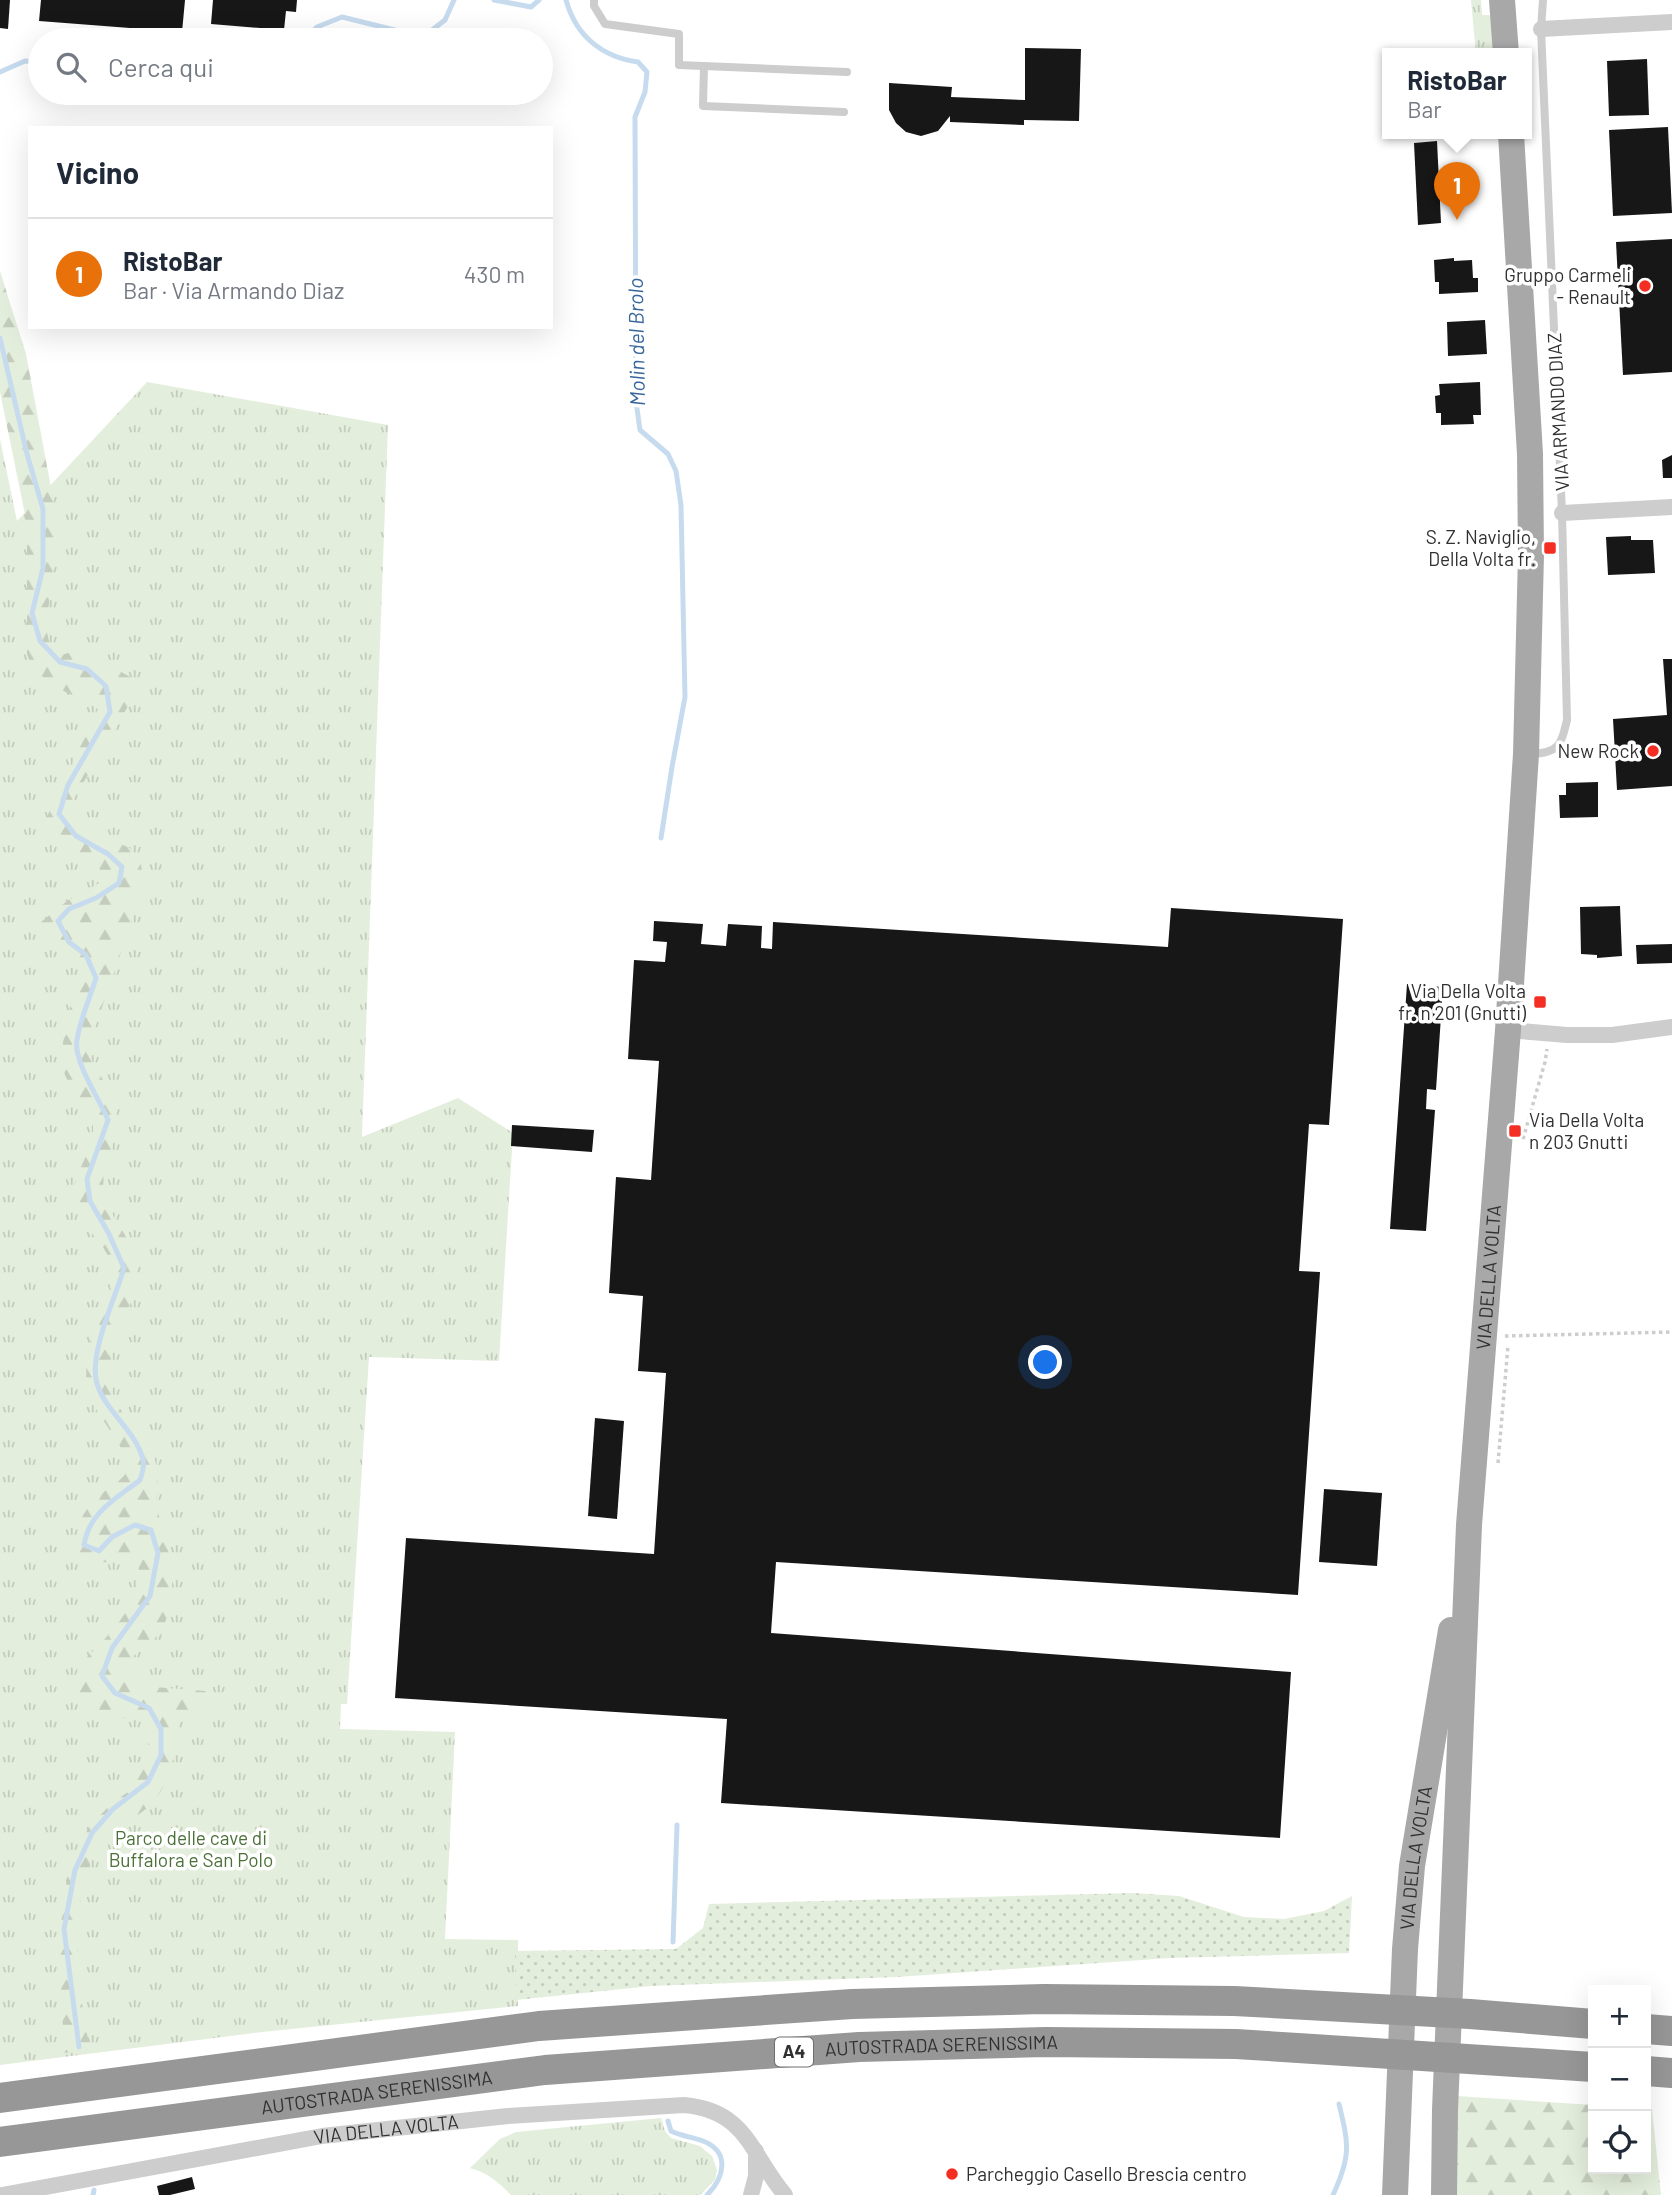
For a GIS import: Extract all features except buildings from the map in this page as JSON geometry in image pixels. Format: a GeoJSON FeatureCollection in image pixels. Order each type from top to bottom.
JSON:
{"type":"FeatureCollection","features":[{"type":"Feature","properties":{"kind":"highway","name":"A4"},"geometry":{"type":"LineString","coordinates":[[0,2098],[539,2026],[852,2004],[1044,2000],[1234,2001],[1588,2024]]}},
{"type":"Feature","properties":{"kind":"highway"},"geometry":{"type":"LineString","coordinates":[[1651,2029],[1672,2031]]}},
{"type":"Feature","properties":{"kind":"highway","name":"AUTOSTRADA SERENISSIMA"},"geometry":{"type":"LineString","coordinates":[[0,2142],[545,2070],[859,2048],[1046,2042],[1236,2044],[1588,2067]]}},
{"type":"Feature","properties":{"kind":"highway"},"geometry":{"type":"LineString","coordinates":[[1651,2071],[1672,2073]]}},
{"type":"Feature","properties":{"kind":"main road"},"geometry":{"type":"LineString","coordinates":[[1502,0],[1506,48]]}},
{"type":"Feature","properties":{"kind":"main road","name":"VIA ARMANDO DIAZ"},"geometry":{"type":"LineString","coordinates":[[1511,139],[1530,454],[1531,555],[1526,754],[1520,850]]}},
{"type":"Feature","properties":{"kind":"main road","name":"VIA DELLA VOLTA"},"geometry":{"type":"LineString","coordinates":[[1444,2195],[1445,2110],[1469,1525],[1520,850]]}},
{"type":"Feature","properties":{"kind":"main road","name":"VIA DELLA VOLTA"},"geometry":{"type":"LineString","coordinates":[[1395,2195],[1405,1949],[1412,1866],[1469,1525]]}},
{"type":"Feature","properties":{"kind":"street"},"geometry":{"type":"LineString","coordinates":[[1541,29],[1672,22]]}},
{"type":"Feature","properties":{"kind":"street"},"geometry":{"type":"LineString","coordinates":[[1562,513],[1672,507]]}},
{"type":"Feature","properties":{"kind":"street"},"geometry":{"type":"LineString","coordinates":[[1508,1030],[1567,1035],[1612,1035],[1672,1027]]}},
{"type":"Feature","properties":{"kind":"street","name":"VIA DELLA VOLTA"},"geometry":{"type":"LineString","coordinates":[[2,2195],[322,2136],[509,2116],[670,2106],[698,2106],[725,2117],[748,2138],[785,2195]]}},
{"type":"Feature","properties":{"kind":"street"},"geometry":{"type":"LineString","coordinates":[[751,2195],[756,2176],[756,2151]]}},
{"type":"Feature","properties":{"kind":"lane"},"geometry":{"type":"LineString","coordinates":[[594,0],[594,6],[605,24],[679,34],[679,65],[847,72]]}},
{"type":"Feature","properties":{"kind":"lane","name":"VIA ARMANDO DIAZ"},"geometry":{"type":"LineString","coordinates":[[1526,754],[1545,754],[1556,749],[1563,739],[1567,720],[1562,513],[1541,29],[1543,0]]}},
{"type":"Feature","properties":{"kind":"lane"},"geometry":{"type":"LineString","coordinates":[[704,66],[703,106],[844,112]]}},
{"type":"Feature","properties":{"kind":"path"},"geometry":{"type":"LineString","coordinates":[[1485,1337],[1672,1332]]}},
{"type":"Feature","properties":{"kind":"green space"},"geometry":{"type":"Polygon","coordinates":[[[1471,0],[1481,0],[1482,15],[1489,15],[1494,20],[1496,48],[1475,48],[1471,0]]]}},
{"type":"Feature","properties":{"kind":"green space"},"geometry":{"type":"Polygon","coordinates":[[[0,271],[26,354],[58,525],[46,629],[50,645],[62,655],[80,649],[132,678],[134,696],[72,802],[68,814],[79,827],[130,848],[141,865],[144,885],[87,1051],[108,1088],[115,1108],[117,1129],[106,1167],[104,1191],[111,1212],[133,1250],[137,1274],[131,1301],[111,1350],[109,1379],[116,1402],[150,1450],[157,1466],[157,1508],[170,1558],[172,1578],[171,1599],[163,1627],[149,1644],[120,1665],[123,1680],[142,1686],[205,1691],[215,1705],[199,1718],[179,1722],[172,1762],[156,1798],[136,1816],[108,1831],[97,1846],[85,1882],[78,1929],[79,1978],[90,2050],[64,2053],[59,1939],[67,1878],[88,1828],[113,1802],[131,1790],[144,1768],[150,1735],[146,1720],[121,1718],[95,1710],[84,1703],[77,1695],[75,1683],[80,1666],[110,1633],[129,1606],[137,1588],[139,1560],[78,1564],[77,1538],[82,1518],[94,1501],[124,1476],[127,1468],[117,1440],[87,1389],[86,1372],[90,1345],[96,1320],[109,1290],[112,1270],[107,1254],[81,1219],[74,1201],[76,1179],[89,1149],[93,1130],[90,1114],[65,1075],[63,1065],[64,1039],[79,971],[52,944],[41,922],[67,901],[108,878],[91,863],[62,849],[54,842],[45,821],[98,709],[47,680],[32,664],[27,654],[27,524],[0,392],[0,271]]]}},
{"type":"Feature","properties":{"kind":"green space","name":"Parco delle cave di Buffalora e San Polo"},"geometry":{"type":"Polygon","coordinates":[[[147,382],[388,425],[362,1137],[458,1098],[513,1133],[499,1361],[369,1357],[347,1704],[341,1704],[340,1729],[455,1732],[445,1939],[518,1940],[518,2006],[262,2032],[0,2065],[0,439],[17,521],[147,382]]]}},
{"type":"Feature","properties":{"kind":"green space"},"geometry":{"type":"Polygon","coordinates":[[[1132,1893],[1179,1896],[1244,1917],[1284,1919],[1324,1911],[1352,1896],[1349,1953],[1170,1958],[897,1977],[651,1986],[516,2000],[515,1951],[676,1949],[703,1928],[709,1904],[1132,1893]]]}},
{"type":"Feature","properties":{"kind":"green space"},"geometry":{"type":"Polygon","coordinates":[[[1457,2096],[1588,2105],[1588,2174],[1651,2174],[1652,2109],[1661,2195],[1454,2195],[1457,2096]]]}},
{"type":"Feature","properties":{"kind":"green space"},"geometry":{"type":"Polygon","coordinates":[[[661,2118],[665,2131],[671,2138],[700,2146],[712,2156],[717,2170],[715,2180],[700,2195],[511,2195],[492,2178],[470,2168],[500,2139],[516,2132],[661,2118]]]}},
{"type":"Feature","properties":{"kind":"waterway"},"geometry":{"type":"LineString","coordinates":[[435,28],[445,20],[454,0]]}},
{"type":"Feature","properties":{"kind":"waterway"},"geometry":{"type":"LineString","coordinates":[[494,0],[531,7],[539,0]]}},
{"type":"Feature","properties":{"kind":"waterway","name":"Molin del Brolo"},"geometry":{"type":"LineString","coordinates":[[566,0],[576,24],[592,43],[613,55],[638,62],[647,72],[645,92],[635,117],[636,401],[640,430],[668,454],[676,471],[681,505],[685,697],[661,838]]}},
{"type":"Feature","properties":{"kind":"waterway"},"geometry":{"type":"LineString","coordinates":[[316,28],[342,17],[387,28]]}},
{"type":"Feature","properties":{"kind":"waterway"},"geometry":{"type":"LineString","coordinates":[[0,72],[28,61]]}},
{"type":"Feature","properties":{"kind":"waterway"},"geometry":{"type":"LineString","coordinates":[[0,338],[27,454],[43,509],[43,568],[32,613],[40,641],[60,662],[87,669],[106,686],[110,712],[68,785],[59,814],[76,836],[108,854],[122,867],[119,883],[96,898],[69,909],[58,921],[69,942],[86,955],[96,978],[80,1024],[77,1049],[83,1069],[108,1120],[87,1179],[90,1201],[124,1268],[100,1338],[95,1367],[96,1379],[104,1400],[139,1448],[144,1464],[140,1480],[105,1507],[91,1524],[84,1545],[99,1551],[112,1537],[135,1525],[151,1530],[158,1553],[150,1596],[112,1648],[102,1676],[115,1693],[149,1708],[161,1729],[161,1755],[148,1782],[113,1809],[92,1833],[75,1870],[64,1929],[79,2047]]}},
{"type":"Feature","properties":{"kind":"waterway","name":"Molin del Brolo"},"geometry":{"type":"LineString","coordinates":[[673,1942],[677,1825]]}},
{"type":"Feature","properties":{"kind":"waterway"},"geometry":{"type":"LineString","coordinates":[[1333,2195],[1343,2170],[1346,2150],[1339,2104]]}},
{"type":"Feature","properties":{"kind":"waterway","name":"Molin del Brolo"},"geometry":{"type":"LineString","coordinates":[[668,2121],[671,2131],[703,2141],[718,2152],[721,2158],[721,2173],[707,2195]]}},
{"type":"Feature","properties":{"kind":"waterway"},"geometry":{"type":"LineString","coordinates":[[93,2195],[94,2190]]}},
{"type":"Feature","properties":{"kind":"place","name":"RistoBar"},"geometry":{"type":"Point","coordinates":[1457,220]}},
{"type":"Feature","properties":{"kind":"place","name":"Gruppo Carmeli - Renault"},"geometry":{"type":"Point","coordinates":[1645,286]}},
{"type":"Feature","properties":{"kind":"place","name":"S. Z. Naviglio, Della Volta fr."},"geometry":{"type":"Point","coordinates":[1550,548]}},
{"type":"Feature","properties":{"kind":"place","name":"New Rock"},"geometry":{"type":"Point","coordinates":[1653,751]}},
{"type":"Feature","properties":{"kind":"place","name":"Via Della Volta fr. n 201 (Gnutti)"},"geometry":{"type":"Point","coordinates":[1540,1002]}},
{"type":"Feature","properties":{"kind":"place","name":"Via Della Volta n 203 Gnutti"},"geometry":{"type":"Point","coordinates":[1515,1131]}},
{"type":"Feature","properties":{"kind":"place","name":"Parcheggio Casello Brescia centro"},"geometry":{"type":"Point","coordinates":[952,2174]}}]}
